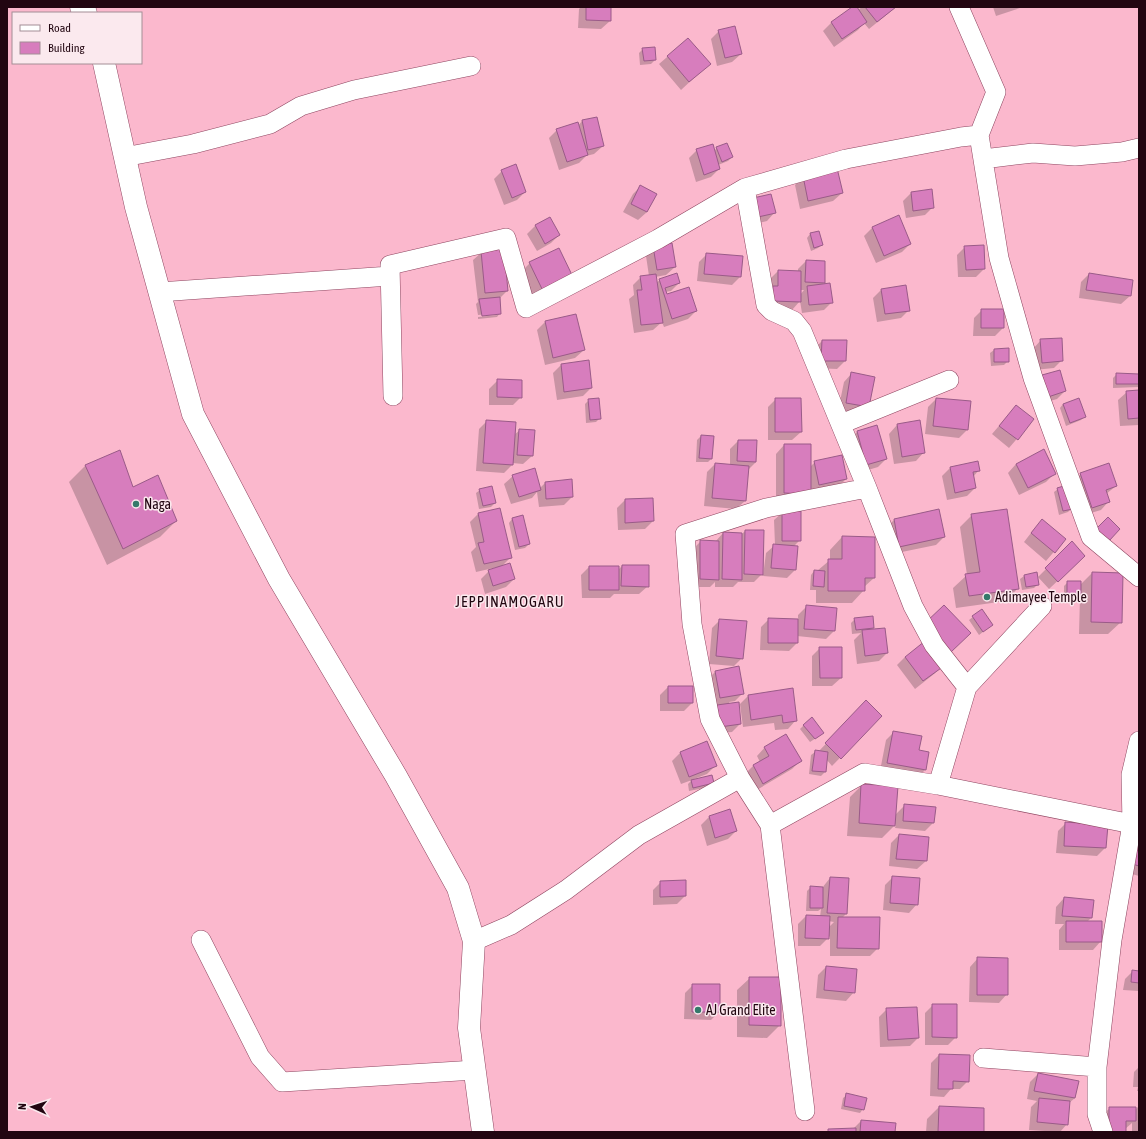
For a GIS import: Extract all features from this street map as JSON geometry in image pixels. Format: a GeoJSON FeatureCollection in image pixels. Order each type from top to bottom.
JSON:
{"type":"FeatureCollection","features":[{"type":"Feature","properties":{"kind":"street"},"geometry":{"type":"LineString","coordinates":[[959,7],[996,92],[979,135],[999,258],[1033,378],[1092,537],[1139,577]]}},
{"type":"Feature","properties":{"kind":"street"},"geometry":{"type":"LineString","coordinates":[[104,64],[136,206],[193,414],[279,579],[396,776],[458,888],[474,941],[469,1028],[483,1132]]}},
{"type":"Feature","properties":{"kind":"street"},"geometry":{"type":"LineString","coordinates":[[124,157],[193,144],[270,124],[301,106],[354,90],[472,66]]}},
{"type":"Feature","properties":{"kind":"street"},"geometry":{"type":"LineString","coordinates":[[393,396],[390,265],[506,238],[526,308],[658,238],[745,188],[846,159],[961,137],[979,135]]}},
{"type":"Feature","properties":{"kind":"street"},"geometry":{"type":"LineString","coordinates":[[983,159],[1033,153],[1075,156],[1122,152],[1139,148]]}},
{"type":"Feature","properties":{"kind":"street"},"geometry":{"type":"LineString","coordinates":[[745,188],[766,305],[772,311],[794,321],[802,330],[867,488],[913,606],[934,645],[967,687]]}},
{"type":"Feature","properties":{"kind":"street"},"geometry":{"type":"LineString","coordinates":[[159,292],[390,276]]}},
{"type":"Feature","properties":{"kind":"street"},"geometry":{"type":"LineString","coordinates":[[841,424],[949,380]]}},
{"type":"Feature","properties":{"kind":"street"},"geometry":{"type":"LineString","coordinates":[[805,1111],[770,825],[740,778],[710,719],[692,624],[685,534],[766,508],[867,488]]}},
{"type":"Feature","properties":{"kind":"street"},"geometry":{"type":"LineString","coordinates":[[938,785],[967,687],[1042,606]]}},
{"type":"Feature","properties":{"kind":"street"},"geometry":{"type":"LineString","coordinates":[[1103,1132],[1098,1114],[1097,1067],[1112,940],[1132,824],[1131,775],[1139,741]]}},
{"type":"Feature","properties":{"kind":"street"},"geometry":{"type":"LineString","coordinates":[[770,825],[864,773],[938,785],[1132,824]]}},
{"type":"Feature","properties":{"kind":"street"},"geometry":{"type":"LineString","coordinates":[[474,941],[511,925],[566,890],[639,835],[740,778]]}},
{"type":"Feature","properties":{"kind":"street"},"geometry":{"type":"LineString","coordinates":[[200,940],[260,1058],[282,1082],[475,1070]]}},
{"type":"Feature","properties":{"kind":"street"},"geometry":{"type":"LineString","coordinates":[[983,1058],[1097,1067]]}},
{"type":"Feature","properties":{"kind":"building"},"geometry":{"type":"Polygon","coordinates":[[[586,7],[611,7],[611,21],[586,20],[586,7]]]}},
{"type":"Feature","properties":{"kind":"building"},"geometry":{"type":"Polygon","coordinates":[[[852,7],[857,7],[867,22],[842,39],[831,22],[852,7]]]}},
{"type":"Feature","properties":{"kind":"building"},"geometry":{"type":"Polygon","coordinates":[[[865,7],[896,7],[877,22],[865,7]]]}},
{"type":"Feature","properties":{"kind":"building"},"geometry":{"type":"Polygon","coordinates":[[[735,26],[742,54],[725,58],[718,30],[735,26]]]}},
{"type":"Feature","properties":{"kind":"building"},"geometry":{"type":"Polygon","coordinates":[[[688,38],[711,64],[689,82],[667,56],[688,38]]]}},
{"type":"Feature","properties":{"kind":"building"},"geometry":{"type":"Polygon","coordinates":[[[655,47],[656,60],[644,61],[642,48],[655,47]]]}},
{"type":"Feature","properties":{"kind":"building"},"geometry":{"type":"Polygon","coordinates":[[[597,117],[604,146],[588,150],[582,120],[597,117]]]}},
{"type":"Feature","properties":{"kind":"building"},"geometry":{"type":"Polygon","coordinates":[[[578,122],[588,155],[567,162],[556,129],[578,122]]]}},
{"type":"Feature","properties":{"kind":"building"},"geometry":{"type":"Polygon","coordinates":[[[727,143],[733,157],[722,162],[716,147],[727,143]]]}},
{"type":"Feature","properties":{"kind":"building"},"geometry":{"type":"Polygon","coordinates":[[[713,144],[720,169],[704,175],[696,149],[713,144]]]}},
{"type":"Feature","properties":{"kind":"building"},"geometry":{"type":"Polygon","coordinates":[[[516,164],[526,192],[512,198],[501,170],[516,164]]]}},
{"type":"Feature","properties":{"kind":"building"},"geometry":{"type":"Polygon","coordinates":[[[837,168],[843,193],[808,201],[803,176],[837,168]]]}},
{"type":"Feature","properties":{"kind":"building"},"geometry":{"type":"Polygon","coordinates":[[[640,185],[657,194],[647,212],[631,204],[640,185]]]}},
{"type":"Feature","properties":{"kind":"building"},"geometry":{"type":"Polygon","coordinates":[[[932,189],[934,208],[913,211],[911,192],[932,189]]]}},
{"type":"Feature","properties":{"kind":"building"},"geometry":{"type":"Polygon","coordinates":[[[771,194],[776,213],[758,217],[753,198],[771,194]]]}},
{"type":"Feature","properties":{"kind":"building"},"geometry":{"type":"Polygon","coordinates":[[[899,215],[911,244],[884,256],[872,227],[899,215]]]}},
{"type":"Feature","properties":{"kind":"building"},"geometry":{"type":"Polygon","coordinates":[[[550,217],[560,235],[545,244],[535,225],[550,217]]]}},
{"type":"Feature","properties":{"kind":"building"},"geometry":{"type":"Polygon","coordinates":[[[819,231],[823,245],[814,248],[810,233],[819,231]]]}},
{"type":"Feature","properties":{"kind":"building"},"geometry":{"type":"Polygon","coordinates":[[[672,243],[676,267],[657,270],[653,246],[672,243]]]}},
{"type":"Feature","properties":{"kind":"building"},"geometry":{"type":"Polygon","coordinates":[[[984,245],[985,269],[966,270],[964,246],[984,245]]]}},
{"type":"Feature","properties":{"kind":"building"},"geometry":{"type":"Polygon","coordinates":[[[559,248],[573,277],[543,291],[529,262],[559,248]]]}},
{"type":"Feature","properties":{"kind":"building"},"geometry":{"type":"Polygon","coordinates":[[[504,249],[508,291],[485,293],[481,251],[504,249]]]}},
{"type":"Feature","properties":{"kind":"building"},"geometry":{"type":"Polygon","coordinates":[[[706,253],[743,256],[741,277],[704,274],[706,253]]]}},
{"type":"Feature","properties":{"kind":"building"},"geometry":{"type":"Polygon","coordinates":[[[806,260],[825,261],[825,283],[805,282],[806,260]]]}},
{"type":"Feature","properties":{"kind":"building"},"geometry":{"type":"Polygon","coordinates":[[[778,270],[801,271],[801,302],[772,301],[773,286],[778,286],[778,270]]]}},
{"type":"Feature","properties":{"kind":"building"},"geometry":{"type":"Polygon","coordinates":[[[677,273],[680,283],[665,288],[667,294],[689,287],[697,311],[672,319],[659,279],[677,273]]]}},
{"type":"Feature","properties":{"kind":"building"},"geometry":{"type":"Polygon","coordinates":[[[1089,273],[1133,280],[1131,296],[1086,290],[1089,273]]]}},
{"type":"Feature","properties":{"kind":"building"},"geometry":{"type":"Polygon","coordinates":[[[656,274],[663,323],[641,325],[637,290],[642,290],[640,276],[656,274]]]}},
{"type":"Feature","properties":{"kind":"building"},"geometry":{"type":"Polygon","coordinates":[[[830,283],[833,303],[809,305],[807,286],[830,283]]]}},
{"type":"Feature","properties":{"kind":"building"},"geometry":{"type":"Polygon","coordinates":[[[906,285],[910,311],[885,314],[881,289],[906,285]]]}},
{"type":"Feature","properties":{"kind":"building"},"geometry":{"type":"Polygon","coordinates":[[[500,297],[501,314],[482,316],[479,299],[500,297]]]}},
{"type":"Feature","properties":{"kind":"building"},"geometry":{"type":"Polygon","coordinates":[[[981,309],[1004,309],[1004,328],[981,328],[981,309]]]}},
{"type":"Feature","properties":{"kind":"building"},"geometry":{"type":"Polygon","coordinates":[[[576,314],[585,350],[553,358],[545,321],[576,314]]]}},
{"type":"Feature","properties":{"kind":"building"},"geometry":{"type":"Polygon","coordinates":[[[1062,338],[1063,361],[1042,363],[1040,339],[1062,338]]]}},
{"type":"Feature","properties":{"kind":"building"},"geometry":{"type":"Polygon","coordinates":[[[822,340],[847,340],[846,361],[821,361],[822,340]]]}},
{"type":"Feature","properties":{"kind":"building"},"geometry":{"type":"Polygon","coordinates":[[[1009,348],[1009,362],[994,362],[994,349],[1009,348]]]}},
{"type":"Feature","properties":{"kind":"building"},"geometry":{"type":"Polygon","coordinates":[[[589,360],[592,388],[564,392],[561,364],[589,360]]]}},
{"type":"Feature","properties":{"kind":"building"},"geometry":{"type":"Polygon","coordinates":[[[1060,370],[1066,391],[1048,397],[1042,375],[1060,370]]]}},
{"type":"Feature","properties":{"kind":"building"},"geometry":{"type":"Polygon","coordinates":[[[851,372],[875,377],[869,407],[846,403],[851,372]]]}},
{"type":"Feature","properties":{"kind":"building"},"geometry":{"type":"Polygon","coordinates":[[[1116,373],[1139,374],[1139,384],[1116,384],[1116,373]]]}},
{"type":"Feature","properties":{"kind":"building"},"geometry":{"type":"Polygon","coordinates":[[[497,379],[522,380],[522,398],[497,397],[497,379]]]}},
{"type":"Feature","properties":{"kind":"building"},"geometry":{"type":"Polygon","coordinates":[[[1139,390],[1139,418],[1128,419],[1126,391],[1139,390]]]}},
{"type":"Feature","properties":{"kind":"building"},"geometry":{"type":"Polygon","coordinates":[[[599,398],[601,419],[590,420],[588,399],[599,398]]]}},
{"type":"Feature","properties":{"kind":"building"},"geometry":{"type":"Polygon","coordinates":[[[775,398],[801,398],[802,432],[775,432],[775,398]]]}},
{"type":"Feature","properties":{"kind":"building"},"geometry":{"type":"Polygon","coordinates":[[[936,398],[971,401],[968,430],[933,426],[936,398]]]}},
{"type":"Feature","properties":{"kind":"building"},"geometry":{"type":"Polygon","coordinates":[[[1079,398],[1086,417],[1070,423],[1063,404],[1079,398]]]}},
{"type":"Feature","properties":{"kind":"building"},"geometry":{"type":"Polygon","coordinates":[[[1016,405],[1034,419],[1018,440],[999,426],[1016,405]]]}},
{"type":"Feature","properties":{"kind":"building"},"geometry":{"type":"Polygon","coordinates":[[[486,420],[516,422],[513,465],[483,463],[486,420]]]}},
{"type":"Feature","properties":{"kind":"building"},"geometry":{"type":"Polygon","coordinates":[[[920,420],[925,453],[902,457],[897,424],[920,420]]]}},
{"type":"Feature","properties":{"kind":"building"},"geometry":{"type":"Polygon","coordinates":[[[877,425],[887,459],[866,465],[857,431],[877,425]]]}},
{"type":"Feature","properties":{"kind":"building"},"geometry":{"type":"Polygon","coordinates":[[[519,429],[535,430],[533,456],[517,455],[519,429]]]}},
{"type":"Feature","properties":{"kind":"building"},"geometry":{"type":"Polygon","coordinates":[[[701,435],[714,436],[712,459],[699,458],[701,435]]]}},
{"type":"Feature","properties":{"kind":"building"},"geometry":{"type":"Polygon","coordinates":[[[738,440],[757,440],[756,462],[737,461],[738,440]]]}},
{"type":"Feature","properties":{"kind":"building"},"geometry":{"type":"Polygon","coordinates":[[[784,444],[811,444],[811,494],[784,493],[784,444]]]}},
{"type":"Feature","properties":{"kind":"building"},"geometry":{"type":"Polygon","coordinates":[[[1044,449],[1056,474],[1028,488],[1016,464],[1044,449]]]}},
{"type":"Feature","properties":{"kind":"building","name":"Naga"},"geometry":{"type":"Polygon","coordinates":[[[120,450],[133,487],[158,475],[177,521],[123,549],[85,465],[120,450]]]}},
{"type":"Feature","properties":{"kind":"building"},"geometry":{"type":"Polygon","coordinates":[[[842,455],[847,479],[819,485],[814,461],[842,455]]]}},
{"type":"Feature","properties":{"kind":"building"},"geometry":{"type":"Polygon","coordinates":[[[978,461],[980,471],[973,472],[976,488],[955,493],[950,467],[978,461]]]}},
{"type":"Feature","properties":{"kind":"building"},"geometry":{"type":"Polygon","coordinates":[[[715,463],[749,466],[746,501],[712,498],[715,463]]]}},
{"type":"Feature","properties":{"kind":"building"},"geometry":{"type":"Polygon","coordinates":[[[1109,463],[1117,486],[1106,490],[1110,502],[1092,508],[1080,473],[1109,463]]]}},
{"type":"Feature","properties":{"kind":"building"},"geometry":{"type":"Polygon","coordinates":[[[535,468],[541,490],[519,497],[512,475],[535,468]]]}},
{"type":"Feature","properties":{"kind":"building"},"geometry":{"type":"Polygon","coordinates":[[[572,479],[573,497],[546,499],[545,482],[572,479]]]}},
{"type":"Feature","properties":{"kind":"building"},"geometry":{"type":"Polygon","coordinates":[[[1067,485],[1073,509],[1063,511],[1057,488],[1067,485]]]}},
{"type":"Feature","properties":{"kind":"building"},"geometry":{"type":"Polygon","coordinates":[[[492,486],[496,503],[483,506],[479,489],[492,486]]]}},
{"type":"Feature","properties":{"kind":"building"},"geometry":{"type":"Polygon","coordinates":[[[653,498],[654,521],[625,523],[625,499],[653,498]]]}},
{"type":"Feature","properties":{"kind":"building"},"geometry":{"type":"Polygon","coordinates":[[[500,508],[512,558],[484,564],[478,543],[484,542],[478,513],[500,508]]]}},
{"type":"Feature","properties":{"kind":"building"},"geometry":{"type":"Polygon","coordinates":[[[939,509],[945,537],[899,547],[894,519],[939,509]]]}},
{"type":"Feature","properties":{"kind":"building"},"geometry":{"type":"Polygon","coordinates":[[[1007,509],[1019,589],[969,596],[965,574],[980,572],[971,514],[1007,509]]]}},
{"type":"Feature","properties":{"kind":"building"},"geometry":{"type":"Polygon","coordinates":[[[782,511],[801,511],[801,541],[782,541],[782,511]]]}},
{"type":"Feature","properties":{"kind":"building"},"geometry":{"type":"Polygon","coordinates":[[[523,515],[530,544],[519,547],[512,518],[523,515]]]}},
{"type":"Feature","properties":{"kind":"building"},"geometry":{"type":"Polygon","coordinates":[[[1108,517],[1120,529],[1109,541],[1096,529],[1108,517]]]}},
{"type":"Feature","properties":{"kind":"building"},"geometry":{"type":"Polygon","coordinates":[[[1042,519],[1066,539],[1055,553],[1031,533],[1042,519]]]}},
{"type":"Feature","properties":{"kind":"building"},"geometry":{"type":"Polygon","coordinates":[[[745,530],[764,530],[763,575],[744,574],[745,530]]]}},
{"type":"Feature","properties":{"kind":"building"},"geometry":{"type":"Polygon","coordinates":[[[723,532],[742,533],[742,580],[722,579],[723,532]]]}},
{"type":"Feature","properties":{"kind":"building"},"geometry":{"type":"Polygon","coordinates":[[[842,536],[875,537],[875,578],[865,578],[865,591],[828,591],[828,559],[842,559],[842,536]]]}},
{"type":"Feature","properties":{"kind":"building"},"geometry":{"type":"Polygon","coordinates":[[[700,540],[719,541],[719,580],[700,579],[700,540]]]}},
{"type":"Feature","properties":{"kind":"building"},"geometry":{"type":"Polygon","coordinates":[[[1072,541],[1085,556],[1058,582],[1045,568],[1072,541]]]}},
{"type":"Feature","properties":{"kind":"building"},"geometry":{"type":"Polygon","coordinates":[[[773,544],[798,546],[796,570],[771,568],[773,544]]]}},
{"type":"Feature","properties":{"kind":"building"},"geometry":{"type":"Polygon","coordinates":[[[510,563],[515,579],[493,586],[488,570],[510,563]]]}},
{"type":"Feature","properties":{"kind":"building"},"geometry":{"type":"Polygon","coordinates":[[[622,565],[649,565],[649,587],[621,586],[622,565]]]}},
{"type":"Feature","properties":{"kind":"building"},"geometry":{"type":"Polygon","coordinates":[[[589,566],[619,566],[619,590],[589,590],[589,566]]]}},
{"type":"Feature","properties":{"kind":"building"},"geometry":{"type":"Polygon","coordinates":[[[814,570],[825,571],[824,587],[813,586],[814,570]]]}},
{"type":"Feature","properties":{"kind":"building"},"geometry":{"type":"Polygon","coordinates":[[[1037,572],[1039,585],[1026,587],[1024,575],[1037,572]]]}},
{"type":"Feature","properties":{"kind":"building"},"geometry":{"type":"Polygon","coordinates":[[[1092,572],[1123,573],[1122,623],[1091,622],[1092,572]]]}},
{"type":"Feature","properties":{"kind":"building"},"geometry":{"type":"Polygon","coordinates":[[[1067,581],[1081,581],[1081,596],[1067,596],[1067,581]]]}},
{"type":"Feature","properties":{"kind":"building"},"geometry":{"type":"Polygon","coordinates":[[[806,605],[837,608],[835,631],[804,629],[806,605]]]}},
{"type":"Feature","properties":{"kind":"building"},"geometry":{"type":"Polygon","coordinates":[[[944,605],[971,633],[951,652],[924,624],[944,605]]]}},
{"type":"Feature","properties":{"kind":"building"},"geometry":{"type":"Polygon","coordinates":[[[982,609],[993,625],[983,632],[972,616],[982,609]]]}},
{"type":"Feature","properties":{"kind":"building"},"geometry":{"type":"Polygon","coordinates":[[[873,616],[874,628],[856,630],[854,618],[873,616]]]}},
{"type":"Feature","properties":{"kind":"building"},"geometry":{"type":"Polygon","coordinates":[[[768,618],[798,619],[798,643],[768,643],[768,618]]]}},
{"type":"Feature","properties":{"kind":"building"},"geometry":{"type":"Polygon","coordinates":[[[719,619],[747,621],[743,659],[716,656],[719,619]]]}},
{"type":"Feature","properties":{"kind":"building"},"geometry":{"type":"Polygon","coordinates":[[[885,628],[888,653],[865,656],[862,630],[885,628]]]}},
{"type":"Feature","properties":{"kind":"building"},"geometry":{"type":"Polygon","coordinates":[[[925,641],[944,666],[923,681],[905,657],[925,641]]]}},
{"type":"Feature","properties":{"kind":"building"},"geometry":{"type":"Polygon","coordinates":[[[819,647],[842,647],[842,678],[820,678],[819,647]]]}},
{"type":"Feature","properties":{"kind":"building"},"geometry":{"type":"Polygon","coordinates":[[[739,666],[744,694],[720,698],[715,671],[739,666]]]}},
{"type":"Feature","properties":{"kind":"building"},"geometry":{"type":"Polygon","coordinates":[[[668,686],[693,686],[693,703],[668,703],[668,686]]]}},
{"type":"Feature","properties":{"kind":"building"},"geometry":{"type":"Polygon","coordinates":[[[793,688],[797,721],[783,723],[782,715],[751,720],[748,695],[793,688]]]}},
{"type":"Feature","properties":{"kind":"building"},"geometry":{"type":"Polygon","coordinates":[[[866,700],[882,716],[841,759],[825,743],[866,700]]]}},
{"type":"Feature","properties":{"kind":"building"},"geometry":{"type":"Polygon","coordinates":[[[739,702],[741,724],[720,727],[717,705],[739,702]]]}},
{"type":"Feature","properties":{"kind":"building"},"geometry":{"type":"Polygon","coordinates":[[[812,717],[824,733],[815,739],[803,725],[812,717]]]}},
{"type":"Feature","properties":{"kind":"building"},"geometry":{"type":"Polygon","coordinates":[[[893,731],[922,736],[919,750],[929,752],[926,770],[887,763],[893,731]]]}},
{"type":"Feature","properties":{"kind":"building"},"geometry":{"type":"Polygon","coordinates":[[[786,734],[802,761],[763,784],[753,765],[769,756],[764,747],[786,734]]]}},
{"type":"Feature","properties":{"kind":"building"},"geometry":{"type":"Polygon","coordinates":[[[707,741],[717,766],[689,777],[680,752],[707,741]]]}},
{"type":"Feature","properties":{"kind":"building"},"geometry":{"type":"Polygon","coordinates":[[[815,750],[828,752],[826,772],[812,771],[815,750]]]}},
{"type":"Feature","properties":{"kind":"building"},"geometry":{"type":"Polygon","coordinates":[[[712,775],[714,783],[693,788],[691,780],[712,775]]]}},
{"type":"Feature","properties":{"kind":"building"},"geometry":{"type":"Polygon","coordinates":[[[861,784],[898,786],[895,826],[859,823],[861,784]]]}},
{"type":"Feature","properties":{"kind":"building"},"geometry":{"type":"Polygon","coordinates":[[[904,804],[936,807],[934,823],[903,821],[904,804]]]}},
{"type":"Feature","properties":{"kind":"building"},"geometry":{"type":"Polygon","coordinates":[[[730,809],[737,831],[715,838],[709,816],[730,809]]]}},
{"type":"Feature","properties":{"kind":"building"},"geometry":{"type":"Polygon","coordinates":[[[1065,822],[1108,825],[1106,848],[1064,846],[1065,822]]]}},
{"type":"Feature","properties":{"kind":"building"},"geometry":{"type":"Polygon","coordinates":[[[899,834],[929,837],[927,861],[896,859],[899,834]]]}},
{"type":"Feature","properties":{"kind":"building"},"geometry":{"type":"Polygon","coordinates":[[[1136,850],[1139,850],[1139,866],[1132,864],[1136,850]]]}},
{"type":"Feature","properties":{"kind":"building"},"geometry":{"type":"Polygon","coordinates":[[[892,876],[920,878],[918,905],[890,903],[892,876]]]}},
{"type":"Feature","properties":{"kind":"building"},"geometry":{"type":"Polygon","coordinates":[[[830,877],[849,878],[847,914],[827,913],[830,877]]]}},
{"type":"Feature","properties":{"kind":"building"},"geometry":{"type":"Polygon","coordinates":[[[686,880],[686,896],[660,897],[660,881],[686,880]]]}},
{"type":"Feature","properties":{"kind":"building"},"geometry":{"type":"Polygon","coordinates":[[[810,886],[823,887],[823,908],[810,908],[810,886]]]}},
{"type":"Feature","properties":{"kind":"building"},"geometry":{"type":"Polygon","coordinates":[[[1064,897],[1094,900],[1092,918],[1062,916],[1064,897]]]}},
{"type":"Feature","properties":{"kind":"building"},"geometry":{"type":"Polygon","coordinates":[[[806,915],[830,916],[829,939],[805,938],[806,915]]]}},
{"type":"Feature","properties":{"kind":"building"},"geometry":{"type":"Polygon","coordinates":[[[838,917],[880,917],[879,949],[837,948],[838,917]]]}},
{"type":"Feature","properties":{"kind":"building"},"geometry":{"type":"Polygon","coordinates":[[[1066,921],[1102,921],[1102,942],[1066,942],[1066,921]]]}},
{"type":"Feature","properties":{"kind":"building"},"geometry":{"type":"Polygon","coordinates":[[[977,957],[1008,958],[1008,995],[977,995],[977,957]]]}},
{"type":"Feature","properties":{"kind":"building"},"geometry":{"type":"Polygon","coordinates":[[[826,966],[857,969],[855,993],[824,990],[826,966]]]}},
{"type":"Feature","properties":{"kind":"building"},"geometry":{"type":"Polygon","coordinates":[[[1132,970],[1139,971],[1139,983],[1131,982],[1132,970]]]}},
{"type":"Feature","properties":{"kind":"building"},"geometry":{"type":"Polygon","coordinates":[[[749,977],[781,977],[781,1026],[749,1025],[749,977]]]}},
{"type":"Feature","properties":{"kind":"building"},"geometry":{"type":"Polygon","coordinates":[[[692,984],[720,984],[720,1012],[692,1012],[692,984]]]}},
{"type":"Feature","properties":{"kind":"building"},"geometry":{"type":"Polygon","coordinates":[[[932,1004],[957,1004],[957,1038],[932,1037],[932,1004]]]}},
{"type":"Feature","properties":{"kind":"building"},"geometry":{"type":"Polygon","coordinates":[[[917,1007],[919,1038],[888,1040],[886,1008],[917,1007]]]}},
{"type":"Feature","properties":{"kind":"building"},"geometry":{"type":"Polygon","coordinates":[[[939,1054],[970,1055],[969,1082],[953,1081],[953,1089],[938,1089],[939,1054]]]}},
{"type":"Feature","properties":{"kind":"building"},"geometry":{"type":"Polygon","coordinates":[[[1038,1073],[1079,1081],[1075,1098],[1034,1091],[1038,1073]]]}},
{"type":"Feature","properties":{"kind":"building"},"geometry":{"type":"Polygon","coordinates":[[[846,1093],[867,1098],[864,1110],[844,1106],[846,1093]]]}},
{"type":"Feature","properties":{"kind":"building"},"geometry":{"type":"Polygon","coordinates":[[[1039,1098],[1070,1101],[1068,1125],[1037,1122],[1039,1098]]]}},
{"type":"Feature","properties":{"kind":"building"},"geometry":{"type":"Polygon","coordinates":[[[939,1106],[984,1108],[984,1132],[938,1132],[939,1106]]]}},
{"type":"Feature","properties":{"kind":"building"},"geometry":{"type":"Polygon","coordinates":[[[1109,1107],[1136,1107],[1136,1121],[1126,1121],[1126,1132],[1109,1132],[1109,1107]]]}},
{"type":"Feature","properties":{"kind":"building"},"geometry":{"type":"Polygon","coordinates":[[[861,1120],[896,1123],[895,1132],[860,1132],[861,1120]]]}},
{"type":"Feature","properties":{"kind":"building"},"geometry":{"type":"Polygon","coordinates":[[[856,1128],[856,1132],[828,1132],[828,1129],[856,1128]]]}},
{"type":"Feature","properties":{"kind":"place","name":"Naga"},"geometry":{"type":"Point","coordinates":[136,504]}},
{"type":"Feature","properties":{"kind":"place","name":"Adimayee Temple"},"geometry":{"type":"Point","coordinates":[987,597]}},
{"type":"Feature","properties":{"kind":"place","name":"AJ Grand Elite"},"geometry":{"type":"Point","coordinates":[698,1010]}},
{"type":"Feature","properties":{"kind":"district","name":"JEPPINAMOGARU"},"geometry":{"type":"Point","coordinates":[510,601]}}]}
